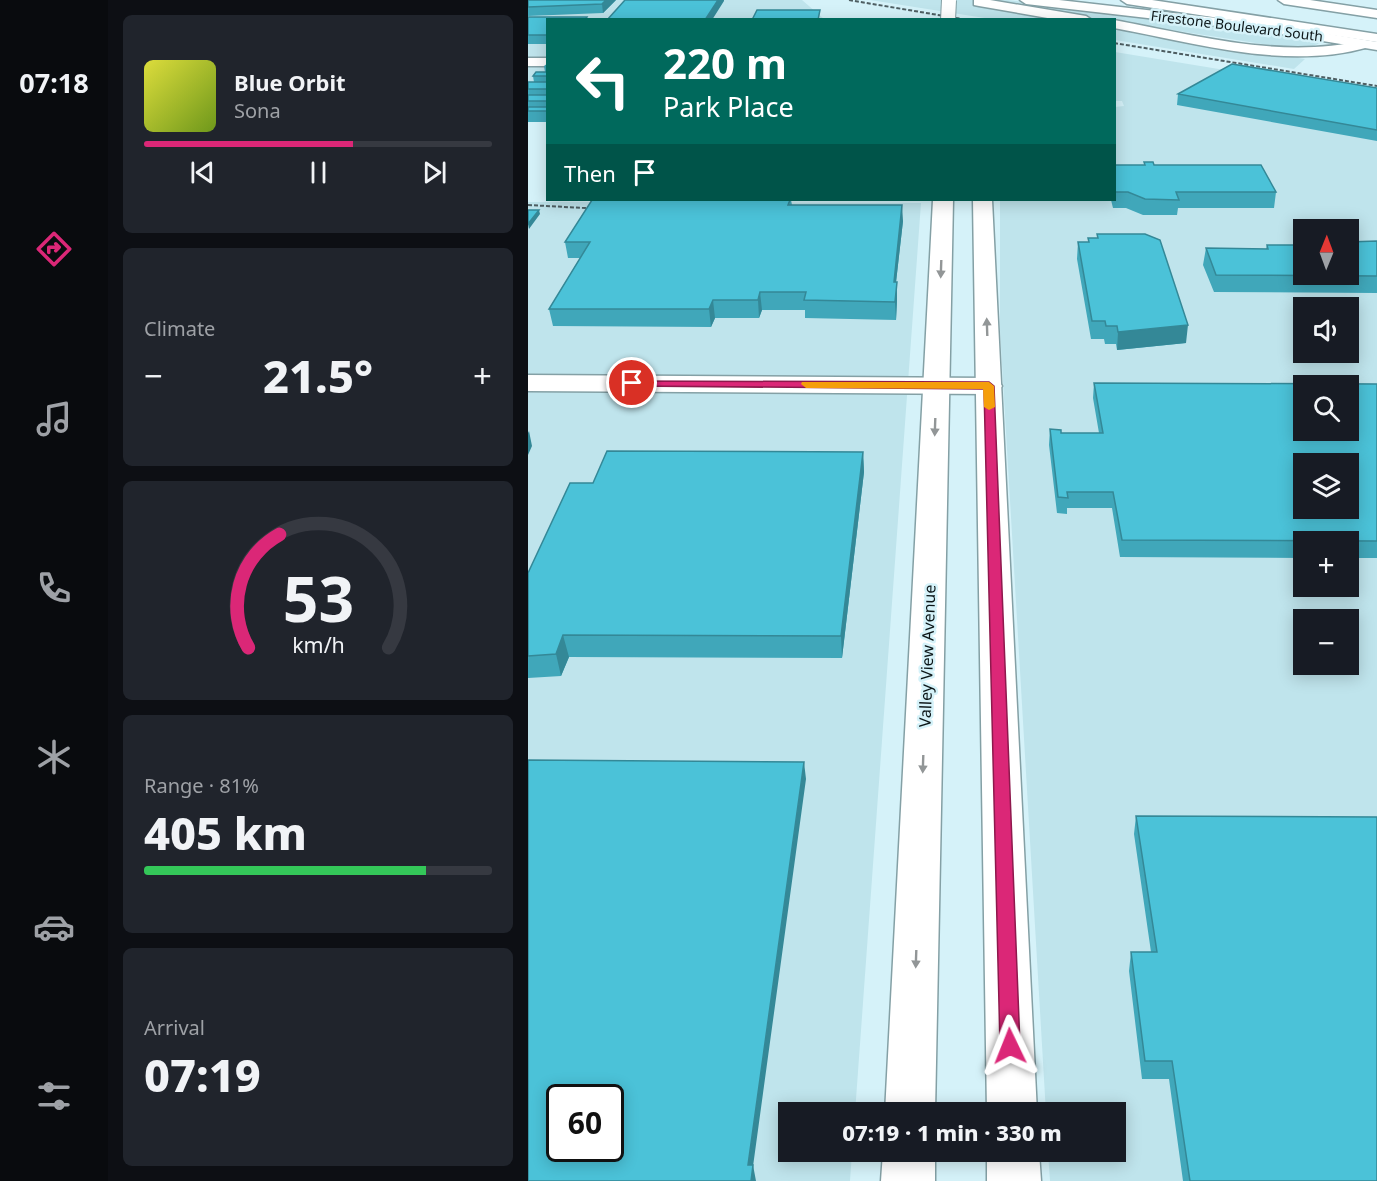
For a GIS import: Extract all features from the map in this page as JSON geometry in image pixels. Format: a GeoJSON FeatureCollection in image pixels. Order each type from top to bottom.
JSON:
{"type":"FeatureCollection","features":[{"type":"Feature","properties":{"kind":"main road"},"geometry":{"type":"LineString","coordinates":[[948,18],[949,0]]}},
{"type":"Feature","properties":{"kind":"main road","name":"Firestone Boulevard South"},"geometry":{"type":"LineString","coordinates":[[1026,0],[1269,28],[1373,43]]}},
{"type":"Feature","properties":{"kind":"main road"},"geometry":{"type":"LineString","coordinates":[[1127,0],[1257,19],[1373,43]]}},
{"type":"Feature","properties":{"kind":"main road"},"geometry":{"type":"LineString","coordinates":[[1205,0],[1377,25]]}},
{"type":"Feature","properties":{"kind":"main road"},"geometry":{"type":"LineString","coordinates":[[1282,0],[1377,14]]}},
{"type":"Feature","properties":{"kind":"main road"},"geometry":{"type":"LineString","coordinates":[[1333,0],[1377,6]]}},
{"type":"Feature","properties":{"kind":"main road"},"geometry":{"type":"LineString","coordinates":[[979,18],[979,1],[1075,18]]}},
{"type":"Feature","properties":{"kind":"main road"},"geometry":{"type":"LineString","coordinates":[[1116,24],[1263,50],[1302,53],[1338,52],[1373,43]]}},
{"type":"Feature","properties":{"kind":"main road"},"geometry":{"type":"LineString","coordinates":[[528,62],[546,62]]}},
{"type":"Feature","properties":{"kind":"main road","name":"Valley View Avenue"},"geometry":{"type":"LineString","coordinates":[[910,1102],[943,201]]}},
{"type":"Feature","properties":{"kind":"main road"},"geometry":{"type":"LineString","coordinates":[[982,201],[1012,1102]]}},
{"type":"Feature","properties":{"kind":"main road"},"geometry":{"type":"LineString","coordinates":[[528,382],[989,386]]}},
{"type":"Feature","properties":{"kind":"main road"},"geometry":{"type":"LineString","coordinates":[[908,1181],[909,1162]]}},
{"type":"Feature","properties":{"kind":"main road"},"geometry":{"type":"LineString","coordinates":[[1013,1162],[1014,1181]]}},
{"type":"Feature","properties":{"kind":"shaded area"},"geometry":{"type":"Polygon","coordinates":[[[528,0],[802,0],[823,18],[546,18],[546,122],[528,122],[528,0]]]}},
{"type":"Feature","properties":{"kind":"shaded area"},"geometry":{"type":"Polygon","coordinates":[[[870,0],[1007,0],[1248,29],[1312,39],[1320,43],[1311,47],[1282,47],[1172,30],[1161,35],[1305,59],[1294,69],[1116,40],[1116,18],[985,18],[870,0]]]}},
{"type":"Feature","properties":{"kind":"shaded area"},"geometry":{"type":"Polygon","coordinates":[[[1116,52],[1377,95],[1377,1181],[1050,1181],[1049,1162],[1126,1162],[1126,1102],[1045,1102],[1000,330],[1000,201],[1116,201],[1116,107],[1124,106],[1122,101],[1116,101],[1116,52]]]}},
{"type":"Feature","properties":{"kind":"shaded area"},"geometry":{"type":"Polygon","coordinates":[[[528,202],[921,203],[856,1102],[778,1102],[778,1162],[851,1162],[850,1181],[528,1181],[528,202]]]}},
{"type":"Feature","properties":{"kind":"building"},"geometry":{"type":"Polygon","coordinates":[[[528,0],[606,0],[602,4],[528,7],[528,0]]]}},
{"type":"Feature","properties":{"kind":"building"},"geometry":{"type":"Polygon","coordinates":[[[625,0],[718,0],[706,18],[609,18],[625,0]]]}},
{"type":"Feature","properties":{"kind":"building"},"geometry":{"type":"Polygon","coordinates":[[[757,10],[820,10],[818,18],[753,18],[757,10]]]}},
{"type":"Feature","properties":{"kind":"building"},"geometry":{"type":"Polygon","coordinates":[[[528,17],[587,17],[546,18],[546,35],[528,35],[528,17]]]}},
{"type":"Feature","properties":{"kind":"building"},"geometry":{"type":"Polygon","coordinates":[[[1232,64],[1377,88],[1377,130],[1178,94],[1232,64]]]}},
{"type":"Feature","properties":{"kind":"building"},"geometry":{"type":"Polygon","coordinates":[[[536,72],[546,72],[546,76],[533,76],[536,72]]]}},
{"type":"Feature","properties":{"kind":"building"},"geometry":{"type":"Polygon","coordinates":[[[528,82],[546,82],[546,89],[528,89],[528,82]]]}},
{"type":"Feature","properties":{"kind":"building"},"geometry":{"type":"Polygon","coordinates":[[[528,95],[546,95],[546,101],[528,101],[528,95]]]}},
{"type":"Feature","properties":{"kind":"building"},"geometry":{"type":"Polygon","coordinates":[[[528,107],[546,107],[546,111],[528,111],[528,107]]]}},
{"type":"Feature","properties":{"kind":"building"},"geometry":{"type":"Polygon","coordinates":[[[1144,162],[1153,162],[1154,165],[1261,165],[1276,192],[1176,192],[1179,200],[1145,199],[1128,192],[1116,192],[1116,165],[1145,165],[1144,162]]]}},
{"type":"Feature","properties":{"kind":"building"},"geometry":{"type":"Polygon","coordinates":[[[591,201],[790,201],[788,205],[902,205],[894,282],[897,282],[895,302],[804,300],[806,292],[760,292],[758,300],[713,300],[709,309],[549,309],[590,242],[565,242],[591,201]]]}},
{"type":"Feature","properties":{"kind":"building"},"geometry":{"type":"Polygon","coordinates":[[[528,210],[539,210],[528,224],[528,210]]]}},
{"type":"Feature","properties":{"kind":"building"},"geometry":{"type":"Polygon","coordinates":[[[1097,234],[1145,234],[1160,240],[1188,325],[1118,332],[1117,326],[1106,326],[1105,321],[1092,321],[1078,242],[1089,242],[1088,238],[1098,238],[1097,234]]]}},
{"type":"Feature","properties":{"kind":"building"},"geometry":{"type":"Polygon","coordinates":[[[1377,241],[1377,276],[1359,276],[1359,242],[1377,241]]]}},
{"type":"Feature","properties":{"kind":"building"},"geometry":{"type":"Polygon","coordinates":[[[1267,245],[1293,245],[1293,275],[1216,275],[1206,248],[1268,249],[1267,245]]]}},
{"type":"Feature","properties":{"kind":"building"},"geometry":{"type":"Polygon","coordinates":[[[1094,383],[1293,384],[1293,441],[1359,441],[1359,384],[1377,384],[1377,541],[1359,541],[1359,531],[1293,531],[1293,541],[1122,540],[1113,492],[1067,492],[1068,498],[1058,497],[1050,429],[1061,430],[1061,433],[1103,433],[1094,383]]]}},
{"type":"Feature","properties":{"kind":"building"},"geometry":{"type":"Polygon","coordinates":[[[607,451],[863,452],[841,636],[563,635],[556,654],[528,656],[528,573],[570,483],[593,483],[607,451]]]}},
{"type":"Feature","properties":{"kind":"building"},"geometry":{"type":"Polygon","coordinates":[[[528,760],[804,762],[748,1165],[753,1165],[751,1181],[528,1181],[528,760]]]}},
{"type":"Feature","properties":{"kind":"building"},"geometry":{"type":"Polygon","coordinates":[[[1136,816],[1377,817],[1377,1181],[1190,1181],[1172,1061],[1145,1061],[1131,952],[1157,952],[1136,816]]]}},
{"type":"Feature","properties":{"kind":"railway"},"geometry":{"type":"LineString","coordinates":[[849,0],[956,18]]}},
{"type":"Feature","properties":{"kind":"railway"},"geometry":{"type":"LineString","coordinates":[[1116,43],[1377,86]]}},
{"type":"Feature","properties":{"kind":"railway"},"geometry":{"type":"LineString","coordinates":[[528,205],[603,209]]}},
{"type":"Feature","properties":{"kind":"slow traffic"},"geometry":{"type":"LineString","coordinates":[[806,384],[989,386],[989,407]]}},
{"type":"Feature","properties":{"kind":"route"},"geometry":{"type":"LineString","coordinates":[[632,383],[989,386],[1010,1046]]}}]}
